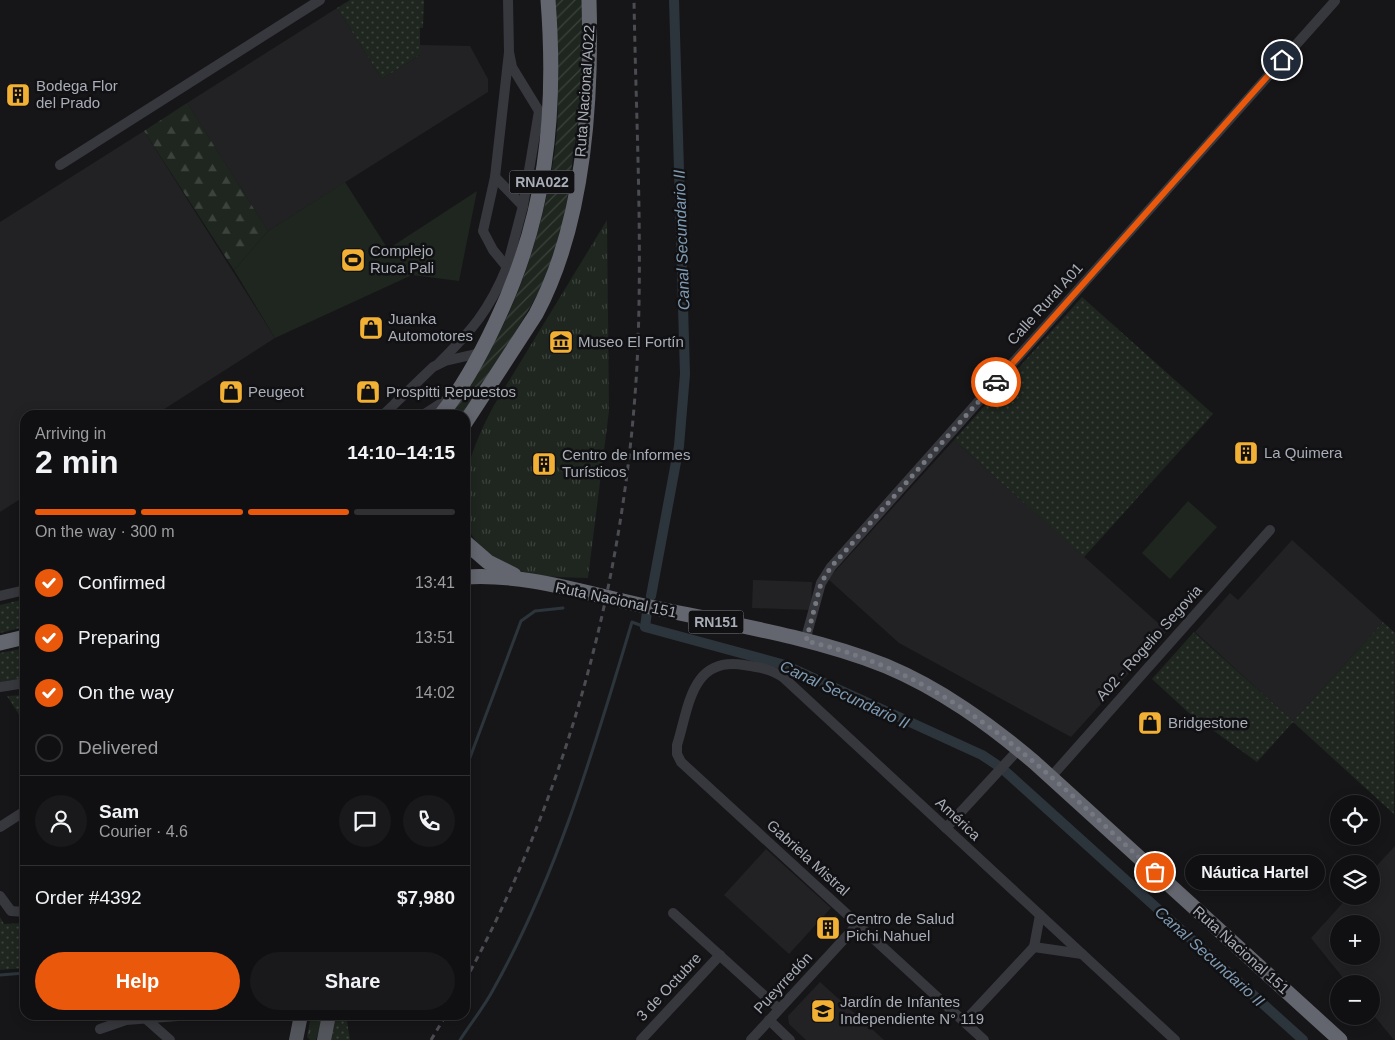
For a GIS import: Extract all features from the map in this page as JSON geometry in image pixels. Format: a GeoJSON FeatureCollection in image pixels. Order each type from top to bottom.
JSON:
{"type":"FeatureCollection","features":[{"type":"Feature","properties":{"kind":"highway","name":"RNA022"},"geometry":{"type":"LineString","coordinates":[[445,410],[480,353],[503,308],[529,240],[540,194],[550,128],[552,67],[548,0]]}},
{"type":"Feature","properties":{"kind":"highway","name":"Ruta Nacional A022"},"geometry":{"type":"LineString","coordinates":[[470,415],[536,314],[561,255],[577,184],[584,131],[589,70],[589,0]]}},
{"type":"Feature","properties":{"kind":"highway","name":"Ruta Nacional 151"},"geometry":{"type":"LineString","coordinates":[[470,546],[496,567],[530,581]]}},
{"type":"Feature","properties":{"kind":"highway","name":"Ruta Nacional 151"},"geometry":{"type":"LineString","coordinates":[[470,577],[530,581],[806,641],[869,660],[925,685],[972,713],[1019,749],[1340,1040]]}},
{"type":"Feature","properties":{"kind":"highway"},"geometry":{"type":"LineString","coordinates":[[0,643],[20,638]]}},
{"type":"Feature","properties":{"kind":"main road"},"geometry":{"type":"LineString","coordinates":[[296,1040],[300,1020]]}},
{"type":"Feature","properties":{"kind":"main road"},"geometry":{"type":"LineString","coordinates":[[324,1040],[328,1020]]}},
{"type":"Feature","properties":{"kind":"street"},"geometry":{"type":"LineString","coordinates":[[60,165],[320,0]]}},
{"type":"Feature","properties":{"kind":"street"},"geometry":{"type":"LineString","coordinates":[[507,267],[493,250],[483,231],[494,177],[509,52],[508,0]]}},
{"type":"Feature","properties":{"kind":"street","name":"Calle Rural A01"},"geometry":{"type":"LineString","coordinates":[[806,641],[821,583],[831,567],[1335,2]]}},
{"type":"Feature","properties":{"kind":"street"},"geometry":{"type":"LineString","coordinates":[[509,52],[514,73],[550,128]]}},
{"type":"Feature","properties":{"kind":"street"},"geometry":{"type":"LineString","coordinates":[[388,410],[427,372],[439,363],[477,324],[493,298],[507,267],[523,206],[539,111]]}},
{"type":"Feature","properties":{"kind":"street"},"geometry":{"type":"LineString","coordinates":[[494,177],[523,206]]}},
{"type":"Feature","properties":{"kind":"street"},"geometry":{"type":"LineString","coordinates":[[439,363],[480,353]]}},
{"type":"Feature","properties":{"kind":"street"},"geometry":{"type":"LineString","coordinates":[[430,410],[456,394]]}},
{"type":"Feature","properties":{"kind":"street","name":"A02 - Rogelio Segovia"},"geometry":{"type":"LineString","coordinates":[[1050,777],[1270,530]]}},
{"type":"Feature","properties":{"kind":"street"},"geometry":{"type":"LineString","coordinates":[[0,596],[20,591]]}},
{"type":"Feature","properties":{"kind":"street","name":"América"},"geometry":{"type":"LineString","coordinates":[[703,674],[718,666],[734,664],[767,669],[780,675],[1176,1040]]}},
{"type":"Feature","properties":{"kind":"street","name":"Gabriela Mistral"},"geometry":{"type":"LineString","coordinates":[[703,674],[696,683],[678,745],[679,760],[984,1040]]}},
{"type":"Feature","properties":{"kind":"street"},"geometry":{"type":"LineString","coordinates":[[0,687],[20,684]]}},
{"type":"Feature","properties":{"kind":"street"},"geometry":{"type":"LineString","coordinates":[[946,828],[1019,749]]}},
{"type":"Feature","properties":{"kind":"street"},"geometry":{"type":"LineString","coordinates":[[0,827],[20,815]]}},
{"type":"Feature","properties":{"kind":"street"},"geometry":{"type":"LineString","coordinates":[[0,896],[11,911],[20,912]]}},
{"type":"Feature","properties":{"kind":"street"},"geometry":{"type":"LineString","coordinates":[[674,913],[779,1009]]}},
{"type":"Feature","properties":{"kind":"street"},"geometry":{"type":"LineString","coordinates":[[964,1022],[1034,947],[1040,915]]}},
{"type":"Feature","properties":{"kind":"street","name":"Pueyrredón"},"geometry":{"type":"LineString","coordinates":[[751,1040],[858,924]]}},
{"type":"Feature","properties":{"kind":"street"},"geometry":{"type":"LineString","coordinates":[[1034,947],[1082,954]]}},
{"type":"Feature","properties":{"kind":"street","name":"3 de Octubre"},"geometry":{"type":"LineString","coordinates":[[641,1040],[720,955]]}},
{"type":"Feature","properties":{"kind":"street"},"geometry":{"type":"LineString","coordinates":[[100,1028],[132,1020]]}},
{"type":"Feature","properties":{"kind":"street"},"geometry":{"type":"LineString","coordinates":[[147,1020],[170,1040]]}},
{"type":"Feature","properties":{"kind":"street"},"geometry":{"type":"LineString","coordinates":[[769,1020],[790,1040]]}},
{"type":"Feature","properties":{"kind":"shaded area"},"geometry":{"type":"Polygon","coordinates":[[[337,8],[382,79],[420,55],[420,45],[470,46],[488,79],[488,92],[268,231],[187,103],[337,8]]]}},
{"type":"Feature","properties":{"kind":"shaded area"},"geometry":{"type":"Polygon","coordinates":[[[144,131],[275,338],[163,410],[20,410],[20,499],[0,512],[0,222],[144,131]]]}},
{"type":"Feature","properties":{"kind":"shaded area"},"geometry":{"type":"Polygon","coordinates":[[[954,440],[1167,631],[1071,737],[899,643],[828,579],[954,440]]]}},
{"type":"Feature","properties":{"kind":"shaded area"},"geometry":{"type":"Polygon","coordinates":[[[1292,540],[1383,622],[1293,721],[1195,632],[1230,593],[1238,600],[1292,540]]]}},
{"type":"Feature","properties":{"kind":"shaded area"},"geometry":{"type":"Polygon","coordinates":[[[753,580],[812,582],[811,610],[752,608],[753,580]]]}},
{"type":"Feature","properties":{"kind":"shaded area"},"geometry":{"type":"Polygon","coordinates":[[[1395,846],[1395,1040],[1380,1023],[1380,975],[1341,975],[1333,965],[1380,965],[1380,915],[1332,915],[1341,905],[1380,905],[1380,862],[1395,846]]]}},
{"type":"Feature","properties":{"kind":"shaded area"},"geometry":{"type":"Polygon","coordinates":[[[766,849],[831,908],[789,954],[724,895],[766,849]]]}},
{"type":"Feature","properties":{"kind":"shaded area"},"geometry":{"type":"Polygon","coordinates":[[[1330,917],[1330,962],[1311,938],[1330,917]]]}},
{"type":"Feature","properties":{"kind":"shaded area","name":"Jardín de Infantes Independiente N° 119"},"geometry":{"type":"Polygon","coordinates":[[[820,982],[884,1040],[806,1040],[789,1024],[788,1016],[820,982]]]}},
{"type":"Feature","properties":{"kind":"green space"},"geometry":{"type":"Polygon","coordinates":[[[350,0],[424,0],[423,28],[420,28],[420,55],[382,79],[337,8],[350,0]]]}},
{"type":"Feature","properties":{"kind":"green space"},"geometry":{"type":"Polygon","coordinates":[[[552,0],[583,0],[580,108],[564,221],[543,285],[513,336],[465,410],[451,410],[489,351],[506,319],[527,267],[536,238],[550,182],[554,154],[558,113],[557,64],[552,0]]]}},
{"type":"Feature","properties":{"kind":"green space"},"geometry":{"type":"Polygon","coordinates":[[[187,103],[268,231],[234,270],[144,131],[187,103]]]}},
{"type":"Feature","properties":{"kind":"green space","name":"Complejo Ruca Pali"},"geometry":{"type":"Polygon","coordinates":[[[345,182],[388,249],[477,191],[459,281],[412,275],[275,338],[234,270],[268,231],[345,182]]]}},
{"type":"Feature","properties":{"kind":"green space"},"geometry":{"type":"Polygon","coordinates":[[[607,220],[609,411],[588,578],[531,574],[512,568],[488,554],[473,538],[470,530],[470,461],[482,428],[607,220]]]}},
{"type":"Feature","properties":{"kind":"green space"},"geometry":{"type":"Polygon","coordinates":[[[1082,297],[1213,414],[1084,557],[954,440],[1082,297]]]}},
{"type":"Feature","properties":{"kind":"green space"},"geometry":{"type":"Polygon","coordinates":[[[1188,501],[1217,527],[1170,579],[1142,553],[1188,501]]]}},
{"type":"Feature","properties":{"kind":"green space"},"geometry":{"type":"Polygon","coordinates":[[[20,600],[20,628],[0,633],[0,605],[20,600]]]}},
{"type":"Feature","properties":{"kind":"green space"},"geometry":{"type":"Polygon","coordinates":[[[1383,622],[1395,633],[1394,814],[1380,801],[1380,795],[1373,795],[1293,722],[1257,762],[1189,713],[1152,679],[1194,632],[1293,721],[1383,622]]]}},
{"type":"Feature","properties":{"kind":"green space"},"geometry":{"type":"Polygon","coordinates":[[[20,649],[20,679],[0,682],[0,653],[20,649]]]}},
{"type":"Feature","properties":{"kind":"green space"},"geometry":{"type":"Polygon","coordinates":[[[20,695],[20,716],[7,696],[20,695]]]}},
{"type":"Feature","properties":{"kind":"green space"},"geometry":{"type":"Polygon","coordinates":[[[0,917],[4,924],[20,923],[20,968],[0,970],[0,917]]]}},
{"type":"Feature","properties":{"kind":"green space"},"geometry":{"type":"Polygon","coordinates":[[[310,1020],[322,1020],[316,1040],[310,1040],[307,1037],[310,1020]]]}},
{"type":"Feature","properties":{"kind":"green space"},"geometry":{"type":"Polygon","coordinates":[[[334,1020],[347,1020],[350,1040],[330,1040],[334,1020]]]}},
{"type":"Feature","properties":{"kind":"waterway","name":"Canal Secundario II"},"geometry":{"type":"LineString","coordinates":[[651,596],[679,446],[685,374],[674,0]]}},
{"type":"Feature","properties":{"kind":"waterway"},"geometry":{"type":"LineString","coordinates":[[470,758],[521,621],[535,611],[563,608]]}},
{"type":"Feature","properties":{"kind":"waterway","name":"Canal Secundario II"},"geometry":{"type":"LineString","coordinates":[[647,612],[645,627],[785,665],[982,755],[997,765]]}},
{"type":"Feature","properties":{"kind":"waterway"},"geometry":{"type":"LineString","coordinates":[[460,1040],[482,1009],[516,946],[556,856],[573,810],[632,622],[645,627]]}},
{"type":"Feature","properties":{"kind":"waterway","name":"Canal Secundario II"},"geometry":{"type":"LineString","coordinates":[[1006,772],[1303,1040]]}},
{"type":"Feature","properties":{"kind":"waterway"},"geometry":{"type":"LineString","coordinates":[[0,975],[20,973]]}},
{"type":"Feature","properties":{"kind":"railway"},"geometry":{"type":"LineString","coordinates":[[470,971],[501,909],[534,835],[562,760],[585,683],[604,605],[620,525],[630,445],[639,320],[634,0]]}},
{"type":"Feature","properties":{"kind":"railway"},"geometry":{"type":"LineString","coordinates":[[431,1040],[443,1020]]}},
{"type":"Feature","properties":{"kind":"way so far"},"geometry":{"type":"LineString","coordinates":[[996,382],[825,575],[821,583],[806,641],[850,653],[887,667],[925,685],[972,713],[1034,762],[1155,872]]}},
{"type":"Feature","properties":{"kind":"place","name":"Bodega Flor del Prado"},"geometry":{"type":"Point","coordinates":[18,95]}},
{"type":"Feature","properties":{"kind":"place","name":"Complejo Ruca Pali"},"geometry":{"type":"Point","coordinates":[353,260]}},
{"type":"Feature","properties":{"kind":"place","name":"Juanka Automotores"},"geometry":{"type":"Point","coordinates":[371,328]}},
{"type":"Feature","properties":{"kind":"place","name":"Museo El Fortín"},"geometry":{"type":"Point","coordinates":[561,342]}},
{"type":"Feature","properties":{"kind":"place","name":"Peugeot"},"geometry":{"type":"Point","coordinates":[231,392]}},
{"type":"Feature","properties":{"kind":"place","name":"Prospitti Repuestos"},"geometry":{"type":"Point","coordinates":[368,392]}},
{"type":"Feature","properties":{"kind":"place","name":"La Quimera"},"geometry":{"type":"Point","coordinates":[1246,453]}},
{"type":"Feature","properties":{"kind":"place","name":"Centro de Informes Turísticos"},"geometry":{"type":"Point","coordinates":[544,464]}},
{"type":"Feature","properties":{"kind":"place","name":"Bridgestone"},"geometry":{"type":"Point","coordinates":[1150,723]}},
{"type":"Feature","properties":{"kind":"place","name":"Náutica Hartel"},"geometry":{"type":"Point","coordinates":[1155,872]}},
{"type":"Feature","properties":{"kind":"place","name":"Centro de Salud Pichi Nahuel"},"geometry":{"type":"Point","coordinates":[828,928]}},
{"type":"Feature","properties":{"kind":"place","name":"Jardín de Infantes Independiente N° 119"},"geometry":{"type":"Point","coordinates":[823,1011]}},
{"type":"Feature","properties":{"kind":"route"},"geometry":{"type":"LineString","coordinates":[[996,382],[1282,60]]}}]}
